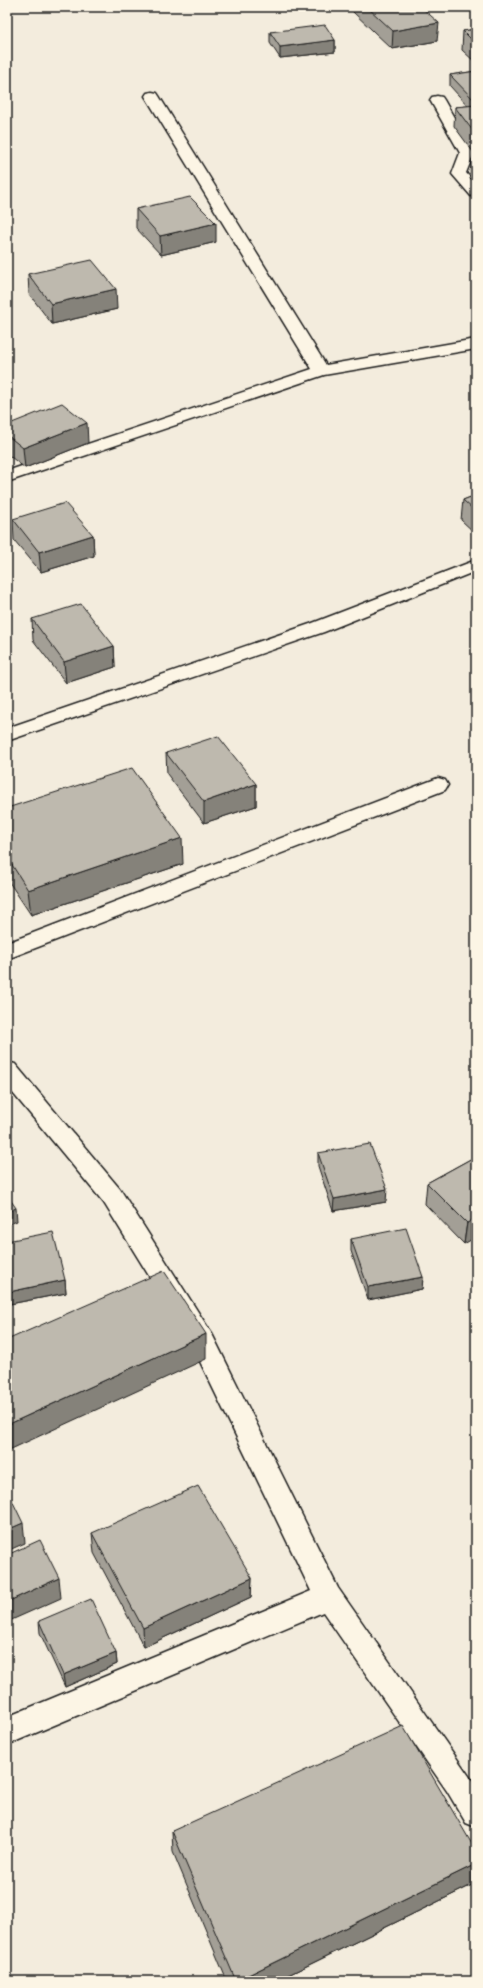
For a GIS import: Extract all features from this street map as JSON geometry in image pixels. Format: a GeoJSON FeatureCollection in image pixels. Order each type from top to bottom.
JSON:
{"type":"FeatureCollection","features":[{"type":"Feature","properties":{"kind":"street"},"geometry":{"type":"LineString","coordinates":[[152,96],[321,371]]}},
{"type":"Feature","properties":{"kind":"street"},"geometry":{"type":"LineString","coordinates":[[436,100],[467,153],[459,174],[476,193]]}},
{"type":"Feature","properties":{"kind":"street"},"geometry":{"type":"LineString","coordinates":[[7,477],[321,371],[476,344]]}},
{"type":"Feature","properties":{"kind":"street"},"geometry":{"type":"LineString","coordinates":[[7,735],[317,628],[476,565]]}},
{"type":"Feature","properties":{"kind":"street"},"geometry":{"type":"LineString","coordinates":[[7,951],[438,785]]}},
{"type":"Feature","properties":{"kind":"street"},"geometry":{"type":"LineString","coordinates":[[7,1070],[112,1196],[203,1341],[328,1597],[457,1781],[476,1813]]}},
{"type":"Feature","properties":{"kind":"street"},"geometry":{"type":"LineString","coordinates":[[7,1731],[328,1597]]}},
{"type":"Feature","properties":{"kind":"building"},"geometry":{"type":"Polygon","coordinates":[[[367,7],[421,7],[439,23],[393,31],[367,7]]]}},
{"type":"Feature","properties":{"kind":"building"},"geometry":{"type":"Polygon","coordinates":[[[325,25],[335,40],[280,47],[270,32],[325,25]]]}},
{"type":"Feature","properties":{"kind":"building"},"geometry":{"type":"Polygon","coordinates":[[[476,29],[476,44],[463,31],[476,29]]]}},
{"type":"Feature","properties":{"kind":"building"},"geometry":{"type":"Polygon","coordinates":[[[476,71],[476,102],[450,75],[476,71]]]}},
{"type":"Feature","properties":{"kind":"building"},"geometry":{"type":"Polygon","coordinates":[[[476,105],[476,135],[455,107],[476,105]]]}},
{"type":"Feature","properties":{"kind":"building"},"geometry":{"type":"Polygon","coordinates":[[[190,197],[216,223],[160,236],[136,209],[190,197]]]}},
{"type":"Feature","properties":{"kind":"building"},"geometry":{"type":"Polygon","coordinates":[[[92,260],[116,289],[51,304],[28,274],[92,260]]]}},
{"type":"Feature","properties":{"kind":"building"},"geometry":{"type":"Polygon","coordinates":[[[62,403],[87,423],[23,448],[7,435],[7,425],[62,403]]]}},
{"type":"Feature","properties":{"kind":"building"},"geometry":{"type":"Polygon","coordinates":[[[476,495],[476,512],[463,500],[476,495]]]}},
{"type":"Feature","properties":{"kind":"building"},"geometry":{"type":"Polygon","coordinates":[[[65,503],[93,535],[39,552],[13,519],[65,503]]]}},
{"type":"Feature","properties":{"kind":"building"},"geometry":{"type":"Polygon","coordinates":[[[81,604],[114,646],[64,662],[32,619],[81,604]]]}},
{"type":"Feature","properties":{"kind":"building"},"geometry":{"type":"Polygon","coordinates":[[[218,736],[256,784],[204,802],[166,753],[218,736]]]}},
{"type":"Feature","properties":{"kind":"building"},"geometry":{"type":"Polygon","coordinates":[[[132,768],[182,838],[28,890],[7,857],[7,808],[132,768]]]}},
{"type":"Feature","properties":{"kind":"building"},"geometry":{"type":"Polygon","coordinates":[[[370,1144],[387,1189],[334,1199],[318,1153],[370,1144]]]}},
{"type":"Feature","properties":{"kind":"building"},"geometry":{"type":"Polygon","coordinates":[[[476,1156],[476,1218],[467,1223],[427,1183],[476,1156]]]}},
{"type":"Feature","properties":{"kind":"building"},"geometry":{"type":"Polygon","coordinates":[[[7,1195],[16,1208],[7,1212],[7,1195]]]}},
{"type":"Feature","properties":{"kind":"building"},"geometry":{"type":"Polygon","coordinates":[[[406,1228],[423,1277],[368,1287],[351,1239],[406,1228]]]}},
{"type":"Feature","properties":{"kind":"building"},"geometry":{"type":"Polygon","coordinates":[[[53,1232],[65,1280],[9,1292],[7,1283],[7,1241],[53,1232]]]}},
{"type":"Feature","properties":{"kind":"building"},"geometry":{"type":"Polygon","coordinates":[[[164,1271],[206,1334],[7,1425],[7,1340],[164,1271]]]}},
{"type":"Feature","properties":{"kind":"building"},"geometry":{"type":"Polygon","coordinates":[[[198,1486],[252,1578],[143,1628],[92,1533],[198,1486]]]}},
{"type":"Feature","properties":{"kind":"building"},"geometry":{"type":"Polygon","coordinates":[[[7,1490],[23,1523],[7,1530],[7,1490]]]}},
{"type":"Feature","properties":{"kind":"building"},"geometry":{"type":"Polygon","coordinates":[[[40,1540],[59,1578],[7,1602],[7,1555],[40,1540]]]}},
{"type":"Feature","properties":{"kind":"building"},"geometry":{"type":"Polygon","coordinates":[[[91,1599],[116,1653],[63,1675],[39,1621],[91,1599]]]}},
{"type":"Feature","properties":{"kind":"building"},"geometry":{"type":"Polygon","coordinates":[[[403,1726],[476,1851],[476,1864],[236,1981],[172,1831],[403,1726]]]}}]}
